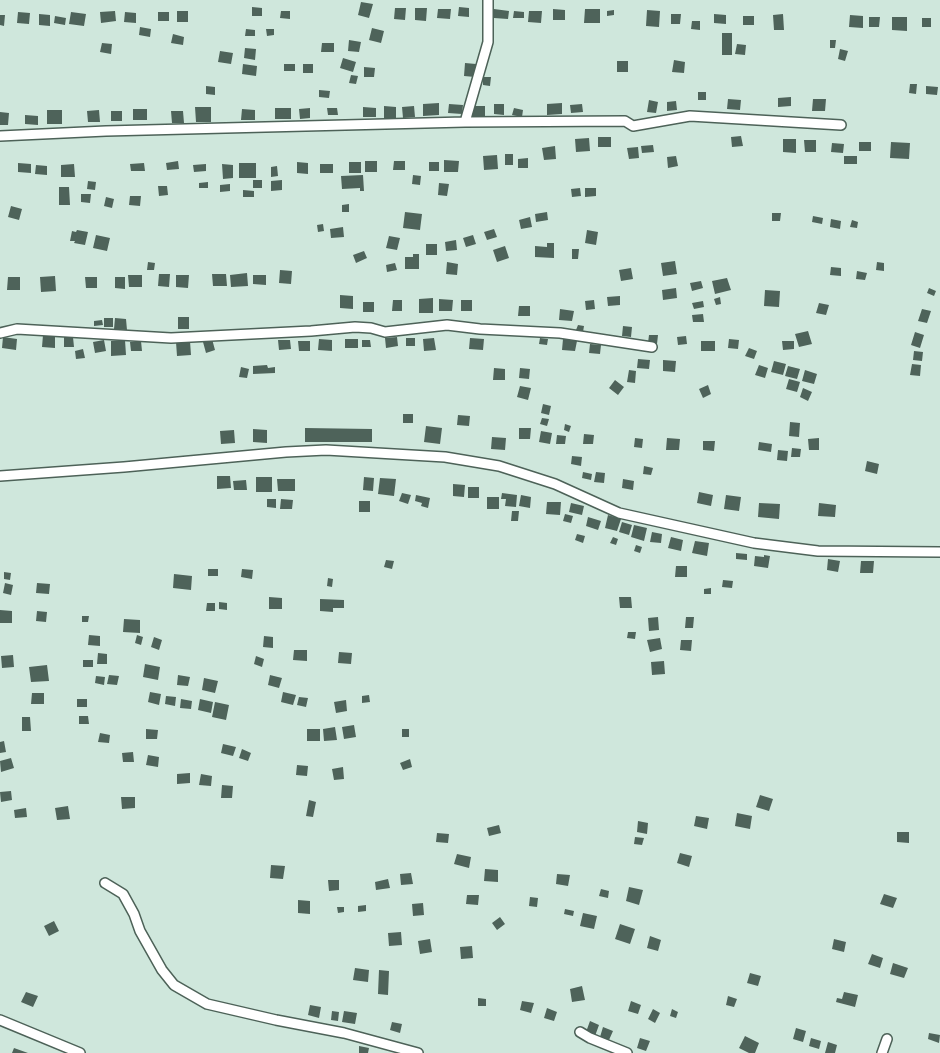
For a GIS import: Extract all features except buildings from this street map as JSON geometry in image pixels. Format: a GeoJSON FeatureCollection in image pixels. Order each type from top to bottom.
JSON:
{"type":"FeatureCollection","features":[{"type":"Feature","properties":{"kind":"street"},"geometry":{"type":"LineString","coordinates":[[465,122],[488,42],[488,0]]}},
{"type":"Feature","properties":{"kind":"street"},"geometry":{"type":"LineString","coordinates":[[0,136],[106,131],[465,122],[625,121],[633,126],[690,116],[841,125]]}},
{"type":"Feature","properties":{"kind":"street"},"geometry":{"type":"LineString","coordinates":[[0,333],[17,329],[171,338],[355,327],[385,332],[447,325],[560,333],[652,347]]}},
{"type":"Feature","properties":{"kind":"street"},"geometry":{"type":"LineString","coordinates":[[0,476],[124,468],[326,450],[445,457],[499,466],[555,484],[619,513],[754,543],[818,551],[940,552]]}},
{"type":"Feature","properties":{"kind":"street"},"geometry":{"type":"LineString","coordinates":[[105,883],[123,894],[135,914],[140,931],[162,970],[174,985],[207,1004],[264,1018],[344,1033],[418,1053]]}},
{"type":"Feature","properties":{"kind":"street"},"geometry":{"type":"LineString","coordinates":[[0,1020],[80,1053]]}},
{"type":"Feature","properties":{"kind":"street"},"geometry":{"type":"LineString","coordinates":[[580,1032],[627,1053]]}},
{"type":"Feature","properties":{"kind":"street"},"geometry":{"type":"LineString","coordinates":[[882,1053],[887,1039]]}}]}
